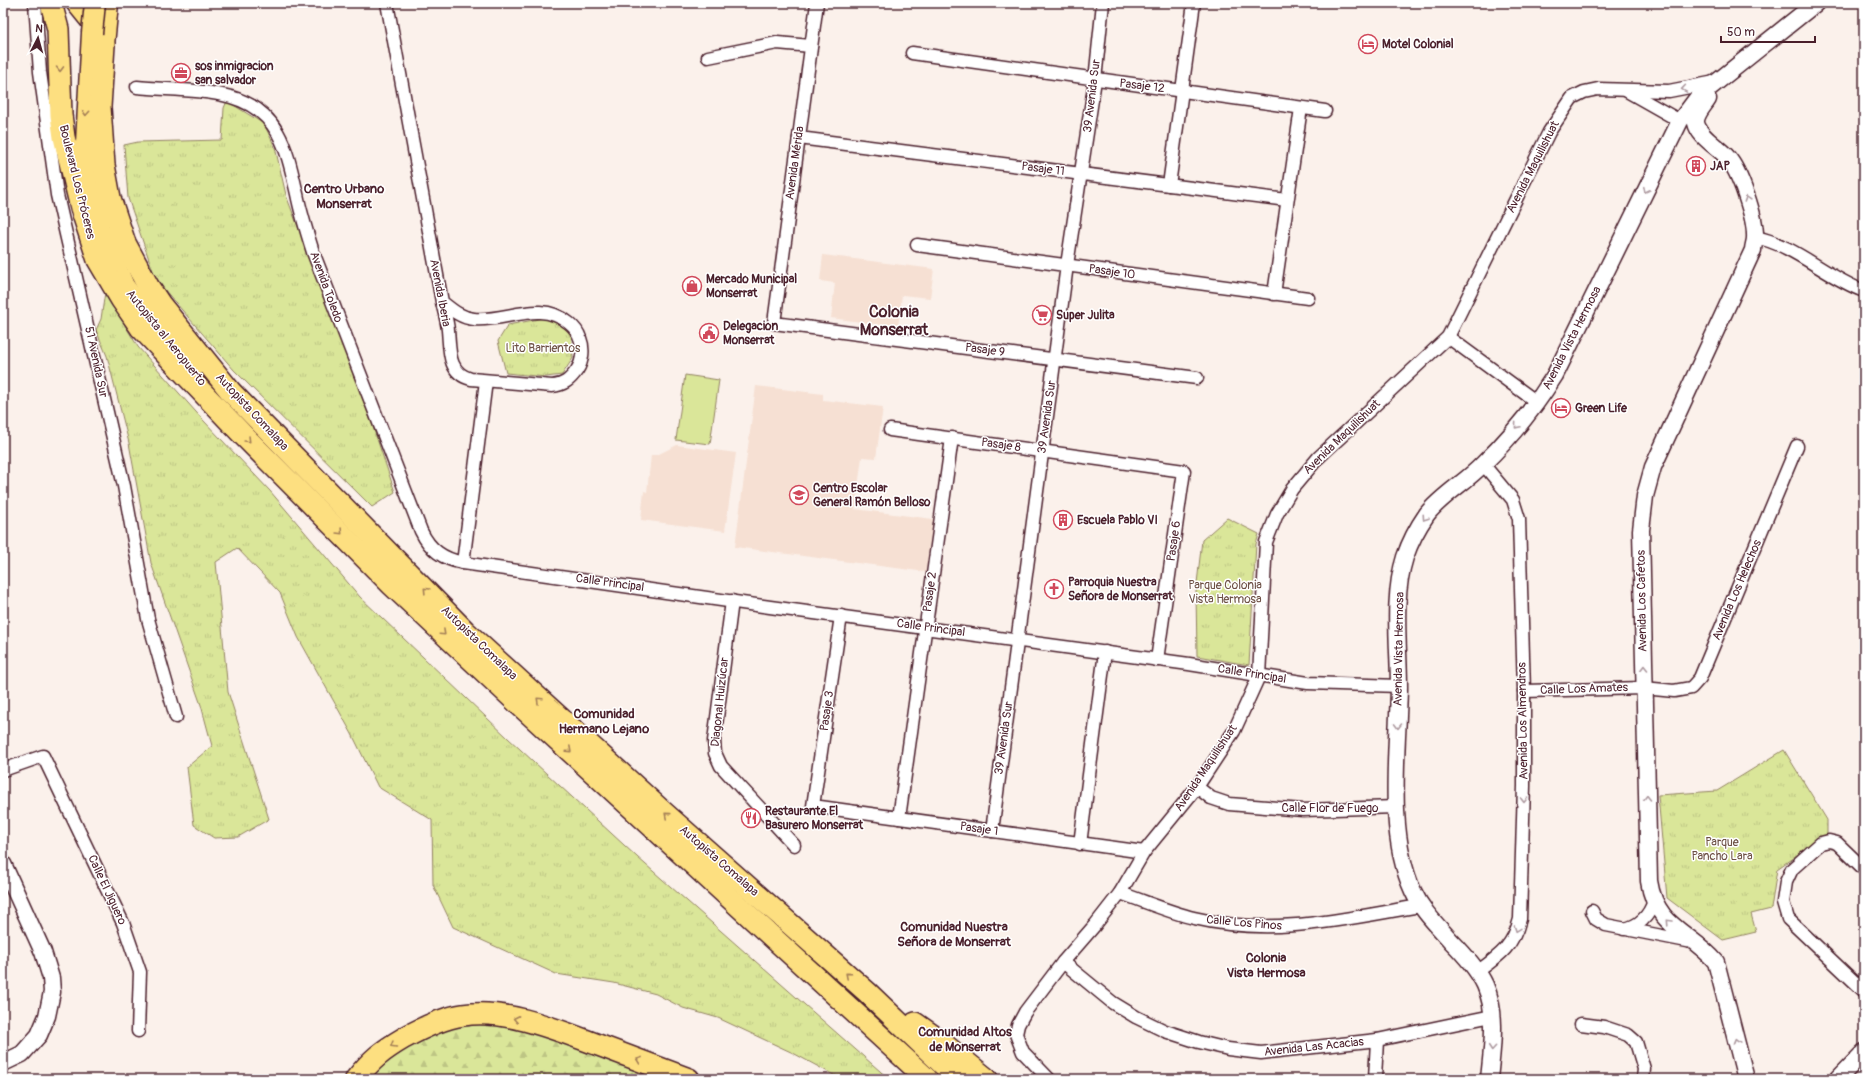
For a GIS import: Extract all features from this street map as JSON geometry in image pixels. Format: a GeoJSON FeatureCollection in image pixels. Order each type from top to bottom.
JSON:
{"type":"FeatureCollection","features":[{"type":"Feature","properties":{"kind":"highway","name":"Boulevard Los Próceres"},"geometry":{"type":"LineString","coordinates":[[51,3],[58,29],[61,115],[64,137],[81,208],[92,245],[108,279],[141,328],[221,412]]}},
{"type":"Feature","properties":{"kind":"highway"},"geometry":{"type":"LineString","coordinates":[[77,3],[98,29],[98,39]]}},
{"type":"Feature","properties":{"kind":"highway","name":"Autopista Comalapa"},"geometry":{"type":"LineString","coordinates":[[98,39],[101,135],[104,165],[110,198],[131,258],[160,304],[231,392],[465,631],[644,794],[867,992],[958,1079]]}},
{"type":"Feature","properties":{"kind":"highway","name":"Autopista Comalapa"},"geometry":{"type":"LineString","coordinates":[[221,412],[397,590],[523,708],[927,1079]]}},
{"type":"Feature","properties":{"kind":"highway"},"geometry":{"type":"LineString","coordinates":[[867,992],[935,1037],[987,1079]]}},
{"type":"Feature","properties":{"kind":"highway"},"geometry":{"type":"LineString","coordinates":[[356,1079],[369,1062],[379,1054],[412,1034],[439,1021],[474,1014],[503,1016],[529,1022],[573,1036],[688,1079]]}},
{"type":"Feature","properties":{"kind":"main road","name":"Autopista al Aeropuerto"},"geometry":{"type":"LineString","coordinates":[[95,3],[98,39],[86,125],[86,159],[87,176],[103,240],[124,286],[135,301],[197,373],[221,412]]}},
{"type":"Feature","properties":{"kind":"main road"},"geometry":{"type":"LineString","coordinates":[[98,39],[108,3]]}},
{"type":"Feature","properties":{"kind":"street","name":"51 Avenida Sur"},"geometry":{"type":"LineString","coordinates":[[35,3],[40,72],[57,195],[124,486],[148,619],[176,717]]}},
{"type":"Feature","properties":{"kind":"street","name":"Avenida Iberia"},"geometry":{"type":"LineString","coordinates":[[387,3],[453,366],[459,373],[467,378],[486,381],[552,386],[563,384],[577,370],[580,363],[582,347],[579,335],[566,321],[550,314],[531,312],[486,319],[474,319],[459,315],[442,302]]}},
{"type":"Feature","properties":{"kind":"street","name":"Avenida Mérida"},"geometry":{"type":"LineString","coordinates":[[774,323],[817,3]]}},
{"type":"Feature","properties":{"kind":"street","name":"39 Avenida Sur"},"geometry":{"type":"LineString","coordinates":[[992,831],[1054,359],[1095,80],[1103,3]]}},
{"type":"Feature","properties":{"kind":"street"},"geometry":{"type":"LineString","coordinates":[[1169,185],[1194,3]]}},
{"type":"Feature","properties":{"kind":"street","name":"Avenida Vista Hermosa"},"geometry":{"type":"LineString","coordinates":[[1489,1079],[1493,1035],[1492,1016],[1487,990],[1467,958],[1420,906],[1409,881],[1401,855],[1396,807],[1399,686],[1398,604],[1405,557],[1427,514],[1483,464],[1538,403],[1555,375],[1680,121],[1698,97],[1722,80],[1816,3]]}},
{"type":"Feature","properties":{"kind":"street"},"geometry":{"type":"LineString","coordinates":[[708,57],[777,43],[811,46]]}},
{"type":"Feature","properties":{"kind":"street","name":"Pasaje 12"},"geometry":{"type":"LineString","coordinates":[[912,53],[1095,80],[1325,111]]}},
{"type":"Feature","properties":{"kind":"street"},"geometry":{"type":"LineString","coordinates":[[1700,131],[1697,125],[1697,116],[1722,80]]}},
{"type":"Feature","properties":{"kind":"street","name":"Avenida Maquilishuat"},"geometry":{"type":"LineString","coordinates":[[1049,1079],[1023,1052],[1016,1034],[1025,1012],[1063,962],[1120,893],[1144,852],[1197,787],[1234,730],[1259,676],[1266,542],[1277,514],[1292,489],[1318,458],[1448,337],[1549,132],[1572,98],[1584,92],[1598,89],[1669,91],[1691,88],[1722,80]]}},
{"type":"Feature","properties":{"kind":"street","name":"Avenida Toledo"},"geometry":{"type":"LineString","coordinates":[[137,87],[230,97],[256,108],[264,114],[275,127],[286,148],[304,224],[313,252],[421,531],[427,542],[436,552],[445,558],[463,563]]}},
{"type":"Feature","properties":{"kind":"street","name":"Avenida Maquilishuat"},"geometry":{"type":"LineString","coordinates":[[1625,90],[1680,121]]}},
{"type":"Feature","properties":{"kind":"street"},"geometry":{"type":"LineString","coordinates":[[1274,294],[1301,108]]}},
{"type":"Feature","properties":{"kind":"street"},"geometry":{"type":"LineString","coordinates":[[1658,165],[1682,134],[1691,130],[1700,131]]}},
{"type":"Feature","properties":{"kind":"street","name":"Avenida Los Cafetos"},"geometry":{"type":"LineString","coordinates":[[1700,131],[1729,158],[1737,173],[1751,211],[1755,237],[1753,250],[1665,441],[1649,481],[1641,530],[1649,881],[1654,901],[1672,926],[1705,950],[1716,962],[1746,1079]]}},
{"type":"Feature","properties":{"kind":"street","name":"Pasaje 11"},"geometry":{"type":"LineString","coordinates":[[799,138],[1288,200]]}},
{"type":"Feature","properties":{"kind":"street"},"geometry":{"type":"LineString","coordinates":[[1755,237],[1778,244],[1834,276],[1864,291]]}},
{"type":"Feature","properties":{"kind":"street","name":"Pasaje 10"},"geometry":{"type":"LineString","coordinates":[[917,245],[1308,298]]}},
{"type":"Feature","properties":{"kind":"street","name":"Pasaje 9"},"geometry":{"type":"LineString","coordinates":[[774,323],[1197,378]]}},
{"type":"Feature","properties":{"kind":"street"},"geometry":{"type":"LineString","coordinates":[[1448,337],[1538,403]]}},
{"type":"Feature","properties":{"kind":"street"},"geometry":{"type":"LineString","coordinates":[[463,563],[486,381]]}},
{"type":"Feature","properties":{"kind":"street","name":"Pasaje 8"},"geometry":{"type":"LineString","coordinates":[[890,430],[1184,471]]}},
{"type":"Feature","properties":{"kind":"street","name":"Pasaje 2"},"geometry":{"type":"LineString","coordinates":[[899,818],[952,438]]}},
{"type":"Feature","properties":{"kind":"street","name":"Avenida Los Helechos"},"geometry":{"type":"LineString","coordinates":[[1644,688],[1674,692],[1683,691],[1691,688],[1700,678],[1797,446]]}},
{"type":"Feature","properties":{"kind":"street","name":"Avenida Los Almendros"},"geometry":{"type":"LineString","coordinates":[[1477,972],[1504,952],[1515,935],[1520,919],[1524,793],[1524,691],[1520,532],[1514,500],[1483,464]]}},
{"type":"Feature","properties":{"kind":"street","name":"Pasaje 6"},"geometry":{"type":"LineString","coordinates":[[1157,660],[1184,471]]}},
{"type":"Feature","properties":{"kind":"street","name":"Calle Principal"},"geometry":{"type":"LineString","coordinates":[[463,563],[1105,652],[1259,676],[1325,684],[1399,686]]}},
{"type":"Feature","properties":{"kind":"street","name":"Diagonal Huizúcar"},"geometry":{"type":"LineString","coordinates":[[732,601],[714,741],[715,753],[721,766],[794,846]]}},
{"type":"Feature","properties":{"kind":"street","name":"Pasaje 3"},"geometry":{"type":"LineString","coordinates":[[813,806],[841,616]]}},
{"type":"Feature","properties":{"kind":"street"},"geometry":{"type":"LineString","coordinates":[[1080,844],[1105,652]]}},
{"type":"Feature","properties":{"kind":"street","name":"Calle Los Amates"},"geometry":{"type":"LineString","coordinates":[[1524,691],[1644,688]]}},
{"type":"Feature","properties":{"kind":"street","name":"Calle El Jiguero"},"geometry":{"type":"LineString","coordinates":[[3,770],[43,756],[123,922],[140,972],[138,1031]]}},
{"type":"Feature","properties":{"kind":"street","name":"Calle Flor de Fuego"},"geometry":{"type":"LineString","coordinates":[[1197,787],[1211,798],[1229,804],[1303,810],[1396,807]]}},
{"type":"Feature","properties":{"kind":"street","name":"Pasaje 1"},"geometry":{"type":"LineString","coordinates":[[813,806],[1144,852]]}},
{"type":"Feature","properties":{"kind":"street"},"geometry":{"type":"LineString","coordinates":[[1863,865],[1837,843],[1829,841],[1821,843],[1792,869],[1786,882],[1783,902],[1788,919],[1864,991]]}},
{"type":"Feature","properties":{"kind":"street"},"geometry":{"type":"LineString","coordinates":[[3,864],[43,952],[51,978],[52,992],[47,1016],[39,1035],[22,1054],[3,1063]]}},
{"type":"Feature","properties":{"kind":"street","name":"Calle Los Pinos"},"geometry":{"type":"LineString","coordinates":[[1120,893],[1195,918],[1267,927],[1308,925],[1420,906]]}},
{"type":"Feature","properties":{"kind":"street"},"geometry":{"type":"LineString","coordinates":[[1623,929],[1630,928],[1643,920],[1648,915],[1654,901]]}},
{"type":"Feature","properties":{"kind":"street"},"geometry":{"type":"LineString","coordinates":[[1592,911],[1596,919],[1600,922],[1623,929],[1694,942]]}},
{"type":"Feature","properties":{"kind":"street","name":"Avenida Las Acacias"},"geometry":{"type":"LineString","coordinates":[[1063,962],[1113,1003],[1136,1017],[1165,1031],[1199,1042],[1228,1049],[1261,1053],[1377,1040],[1492,1016]]}},
{"type":"Feature","properties":{"kind":"street"},"geometry":{"type":"LineString","coordinates":[[1581,1024],[1604,1027],[1628,1035],[1636,1042],[1644,1069],[1643,1079]]}},
{"type":"Feature","properties":{"kind":"street"},"geometry":{"type":"LineString","coordinates":[[1374,1079],[1377,1040]]}},
{"type":"Feature","properties":{"kind":"street"},"geometry":{"type":"LineString","coordinates":[[1838,1079],[1864,1052]]}},
{"type":"Feature","properties":{"kind":"shaded area"},"geometry":{"type":"Polygon","coordinates":[[[823,255],[934,269],[930,298],[902,295],[898,327],[831,318],[835,283],[820,281],[823,255]]]}},
{"type":"Feature","properties":{"kind":"shaded area","name":"Centro Escolar General Ramón Belloso"},"geometry":{"type":"Polygon","coordinates":[[[756,386],[823,394],[823,400],[883,407],[876,458],[862,457],[855,509],[933,519],[926,572],[735,547],[756,386]]]}},
{"type":"Feature","properties":{"kind":"shaded area"},"geometry":{"type":"Polygon","coordinates":[[[677,445],[736,453],[725,531],[641,520],[644,491],[647,492],[651,455],[657,455],[677,445]]]}},
{"type":"Feature","properties":{"kind":"green space"},"geometry":{"type":"Polygon","coordinates":[[[227,101],[264,124],[275,147],[286,195],[372,424],[395,492],[372,507],[234,370],[156,280],[128,198],[124,145],[138,142],[222,140],[224,108],[227,101]]]}},
{"type":"Feature","properties":{"kind":"green space"},"geometry":{"type":"Polygon","coordinates":[[[105,292],[138,347],[204,421],[270,491],[360,597],[508,738],[637,857],[889,1079],[841,1079],[793,1053],[718,1018],[683,1008],[656,994],[614,983],[556,974],[453,927],[433,885],[432,820],[378,787],[352,734],[298,637],[280,593],[237,548],[216,562],[228,692],[269,819],[238,837],[214,838],[194,825],[187,767],[212,746],[201,705],[151,563],[129,443],[107,356],[96,330],[101,319],[105,292]]]}},
{"type":"Feature","properties":{"kind":"green space","name":"Lito Barrientos"},"geometry":{"type":"Polygon","coordinates":[[[549,317],[571,332],[573,358],[562,375],[546,377],[506,373],[498,341],[508,325],[549,317]]]}},
{"type":"Feature","properties":{"kind":"green space"},"geometry":{"type":"Polygon","coordinates":[[[685,375],[719,380],[710,444],[676,440],[685,375]]]}},
{"type":"Feature","properties":{"kind":"green space","name":"Parque Colonia Vista Hermosa"},"geometry":{"type":"Polygon","coordinates":[[[1227,518],[1259,534],[1256,544],[1249,665],[1197,656],[1196,592],[1202,540],[1227,518]]]}},
{"type":"Feature","properties":{"kind":"green space","name":"Parque Pancho Lara"},"geometry":{"type":"Polygon","coordinates":[[[1784,750],[1827,820],[1827,834],[1777,869],[1771,909],[1751,914],[1756,932],[1723,940],[1667,898],[1658,795],[1717,791],[1784,750]]]}},
{"type":"Feature","properties":{"kind":"green space"},"geometry":{"type":"Polygon","coordinates":[[[482,1023],[511,1026],[535,1033],[658,1079],[370,1079],[397,1055],[428,1036],[459,1026],[482,1023]]]}},
{"type":"Feature","properties":{"kind":"place","name":"Motel Colonial"},"geometry":{"type":"Point","coordinates":[1368,44]}},
{"type":"Feature","properties":{"kind":"place","name":"sos inmigracion san salvador"},"geometry":{"type":"Point","coordinates":[181,73]}},
{"type":"Feature","properties":{"kind":"place","name":"JAP"},"geometry":{"type":"Point","coordinates":[1696,166]}},
{"type":"Feature","properties":{"kind":"place","name":"Mercado Municipal Monserrat"},"geometry":{"type":"Point","coordinates":[692,286]}},
{"type":"Feature","properties":{"kind":"place","name":"Super Julita"},"geometry":{"type":"Point","coordinates":[1042,315]}},
{"type":"Feature","properties":{"kind":"place","name":"Delegacion Monserrat"},"geometry":{"type":"Point","coordinates":[709,333]}},
{"type":"Feature","properties":{"kind":"place","name":"Green Life"},"geometry":{"type":"Point","coordinates":[1561,408]}},
{"type":"Feature","properties":{"kind":"place","name":"Centro Escolar General Ramón Belloso"},"geometry":{"type":"Point","coordinates":[799,495]}},
{"type":"Feature","properties":{"kind":"place","name":"Escuela Pablo VI"},"geometry":{"type":"Point","coordinates":[1063,520]}},
{"type":"Feature","properties":{"kind":"place","name":"Parroquia Nuestra Señora de Monserrat"},"geometry":{"type":"Point","coordinates":[1054,589]}},
{"type":"Feature","properties":{"kind":"place","name":"Restaurante El Basurero Monserrat"},"geometry":{"type":"Point","coordinates":[751,818]}},
{"type":"Feature","properties":{"kind":"district","name":"Centro Urbano Monserrat"},"geometry":{"type":"Point","coordinates":[344,196]}},
{"type":"Feature","properties":{"kind":"district","name":"Colonia Monserrat"},"geometry":{"type":"Point","coordinates":[894,321]}},
{"type":"Feature","properties":{"kind":"district","name":"Comunidad Hermano Lejano"},"geometry":{"type":"Point","coordinates":[604,722]}},
{"type":"Feature","properties":{"kind":"district","name":"Comunidad Nuestra Señora de Monserrat"},"geometry":{"type":"Point","coordinates":[954,934]}},
{"type":"Feature","properties":{"kind":"district","name":"Colonia Vista Hermosa"},"geometry":{"type":"Point","coordinates":[1266,966]}},
{"type":"Feature","properties":{"kind":"district","name":"Comunidad Altos de Monserrat"},"geometry":{"type":"Point","coordinates":[965,1040]}}]}
